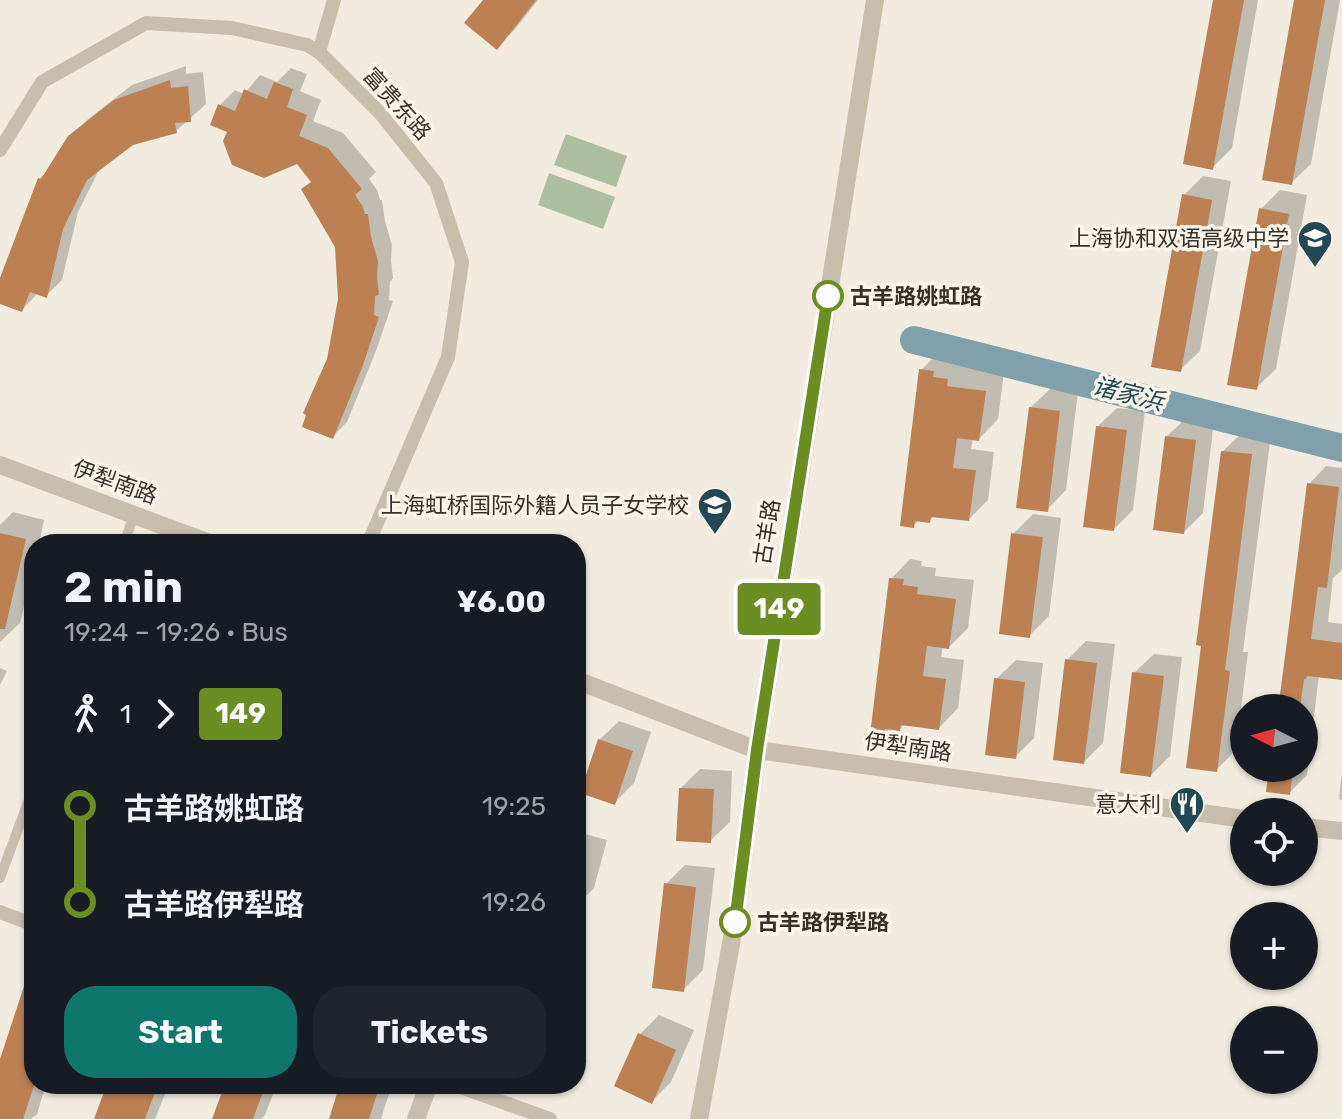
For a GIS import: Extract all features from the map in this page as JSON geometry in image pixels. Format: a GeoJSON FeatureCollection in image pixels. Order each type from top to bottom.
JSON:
{"type":"FeatureCollection","features":[{"type":"Feature","properties":{"kind":"street"},"geometry":{"type":"LineString","coordinates":[[319,52],[334,0]]}},
{"type":"Feature","properties":{"kind":"street","name":"古羊路"},"geometry":{"type":"LineString","coordinates":[[699,1119],[735,922],[757,750],[875,0]]}},
{"type":"Feature","properties":{"kind":"street","name":"富贵东路"},"geometry":{"type":"LineString","coordinates":[[0,150],[42,82],[146,23],[232,28],[307,45],[319,52],[380,113],[436,183],[462,262],[448,357],[372,534]]}},
{"type":"Feature","properties":{"kind":"street","name":"伊犁南路"},"geometry":{"type":"LineString","coordinates":[[0,465],[185,534]]}},
{"type":"Feature","properties":{"kind":"street"},"geometry":{"type":"LineString","coordinates":[[127,534],[134,515]]}},
{"type":"Feature","properties":{"kind":"street","name":"伊犁南路"},"geometry":{"type":"LineString","coordinates":[[586,685],[757,750],[1230,817]]}},
{"type":"Feature","properties":{"kind":"street"},"geometry":{"type":"LineString","coordinates":[[0,878],[24,813]]}},
{"type":"Feature","properties":{"kind":"street"},"geometry":{"type":"LineString","coordinates":[[1318,828],[1342,831]]}},
{"type":"Feature","properties":{"kind":"street"},"geometry":{"type":"LineString","coordinates":[[0,912],[24,921]]}},
{"type":"Feature","properties":{"kind":"street"},"geometry":{"type":"LineString","coordinates":[[416,1119],[425,1094]]}},
{"type":"Feature","properties":{"kind":"street"},"geometry":{"type":"LineString","coordinates":[[480,1094],[550,1119]]}},
{"type":"Feature","properties":{"kind":"green space"},"geometry":{"type":"Polygon","coordinates":[[[566,134],[627,156],[616,187],[554,165],[566,134]]]}},
{"type":"Feature","properties":{"kind":"green space"},"geometry":{"type":"Polygon","coordinates":[[[549,173],[615,197],[603,229],[538,205],[549,173]]]}},
{"type":"Feature","properties":{"kind":"building"},"geometry":{"type":"Polygon","coordinates":[[[483,0],[536,0],[497,50],[464,23],[483,0]]]}},
{"type":"Feature","properties":{"kind":"building"},"geometry":{"type":"Polygon","coordinates":[[[1213,0],[1244,0],[1213,170],[1183,164],[1213,0]]]}},
{"type":"Feature","properties":{"kind":"building"},"geometry":{"type":"Polygon","coordinates":[[[1294,0],[1325,0],[1292,185],[1262,180],[1294,0]]]}},
{"type":"Feature","properties":{"kind":"building"},"geometry":{"type":"Polygon","coordinates":[[[170,80],[171,88],[188,86],[191,122],[175,123],[177,133],[133,145],[87,180],[63,229],[47,298],[30,292],[22,312],[0,304],[0,278],[38,178],[41,179],[68,136],[114,100],[170,80]]]}},
{"type":"Feature","properties":{"kind":"building"},"geometry":{"type":"Polygon","coordinates":[[[274,82],[293,89],[287,107],[307,115],[299,136],[328,148],[362,189],[355,195],[365,214],[368,214],[378,261],[379,295],[375,296],[374,315],[379,317],[333,439],[302,427],[306,415],[303,413],[327,359],[338,299],[335,247],[301,189],[311,182],[297,164],[264,178],[232,165],[223,141],[227,132],[210,125],[218,104],[235,111],[244,89],[267,99],[274,82]]]}},
{"type":"Feature","properties":{"kind":"building"},"geometry":{"type":"Polygon","coordinates":[[[1182,194],[1212,200],[1181,372],[1151,367],[1182,194]]]}},
{"type":"Feature","properties":{"kind":"building"},"geometry":{"type":"Polygon","coordinates":[[[1259,208],[1289,214],[1257,390],[1227,385],[1259,208]]]}},
{"type":"Feature","properties":{"kind":"building"},"geometry":{"type":"Polygon","coordinates":[[[919,369],[934,371],[933,377],[948,379],[947,386],[986,391],[979,441],[957,438],[953,468],[976,470],[969,521],[931,517],[930,523],[915,521],[914,528],[900,526],[919,369]]]}},
{"type":"Feature","properties":{"kind":"building"},"geometry":{"type":"Polygon","coordinates":[[[1029,407],[1060,411],[1048,512],[1016,508],[1029,407]]]}},
{"type":"Feature","properties":{"kind":"building"},"geometry":{"type":"Polygon","coordinates":[[[1096,426],[1127,430],[1114,531],[1083,527],[1096,426]]]}},
{"type":"Feature","properties":{"kind":"building"},"geometry":{"type":"Polygon","coordinates":[[[1165,436],[1196,440],[1184,534],[1153,530],[1165,436]]]}},
{"type":"Feature","properties":{"kind":"building"},"geometry":{"type":"Polygon","coordinates":[[[1221,451],[1252,454],[1225,670],[1230,671],[1217,772],[1186,768],[1201,646],[1196,645],[1221,451]]]}},
{"type":"Feature","properties":{"kind":"building"},"geometry":{"type":"Polygon","coordinates":[[[1307,483],[1339,487],[1327,588],[1318,587],[1311,639],[1342,643],[1342,680],[1307,676],[1302,694],[1280,694],[1307,483]]]}},
{"type":"Feature","properties":{"kind":"building"},"geometry":{"type":"Polygon","coordinates":[[[0,533],[24,539],[24,548],[5,629],[0,629],[0,533]]]}},
{"type":"Feature","properties":{"kind":"building"},"geometry":{"type":"Polygon","coordinates":[[[1011,533],[1043,537],[1030,638],[999,634],[1011,533]]]}},
{"type":"Feature","properties":{"kind":"building"},"geometry":{"type":"Polygon","coordinates":[[[889,578],[904,579],[903,585],[918,587],[917,594],[956,599],[949,649],[927,646],[923,676],[946,679],[939,730],[901,725],[900,731],[885,729],[884,736],[870,735],[889,578]]]}},
{"type":"Feature","properties":{"kind":"building"},"geometry":{"type":"Polygon","coordinates":[[[1065,659],[1097,663],[1084,764],[1053,760],[1065,659]]]}},
{"type":"Feature","properties":{"kind":"building"},"geometry":{"type":"Polygon","coordinates":[[[1132,672],[1164,676],[1151,777],[1120,773],[1132,672]]]}},
{"type":"Feature","properties":{"kind":"building"},"geometry":{"type":"Polygon","coordinates":[[[994,678],[1025,682],[1016,759],[985,755],[994,678]]]}},
{"type":"Feature","properties":{"kind":"building"},"geometry":{"type":"Polygon","coordinates":[[[598,739],[633,751],[615,805],[586,795],[586,775],[598,739]]]}},
{"type":"Feature","properties":{"kind":"building"},"geometry":{"type":"Polygon","coordinates":[[[1267,782],[1291,782],[1290,795],[1266,792],[1267,782]]]}},
{"type":"Feature","properties":{"kind":"building"},"geometry":{"type":"Polygon","coordinates":[[[679,788],[714,789],[711,843],[676,841],[679,788]]]}},
{"type":"Feature","properties":{"kind":"building"},"geometry":{"type":"Polygon","coordinates":[[[664,883],[696,887],[684,992],[652,988],[664,883]]]}},
{"type":"Feature","properties":{"kind":"building"},"geometry":{"type":"Polygon","coordinates":[[[24,986],[24,1094],[31,1094],[23,1119],[0,1119],[0,1059],[24,986]]]}},
{"type":"Feature","properties":{"kind":"building"},"geometry":{"type":"Polygon","coordinates":[[[638,1033],[676,1050],[652,1104],[614,1086],[638,1033]]]}},
{"type":"Feature","properties":{"kind":"building"},"geometry":{"type":"Polygon","coordinates":[[[103,1094],[154,1094],[145,1119],[94,1119],[103,1094]]]}},
{"type":"Feature","properties":{"kind":"building"},"geometry":{"type":"Polygon","coordinates":[[[221,1094],[262,1094],[253,1119],[212,1119],[221,1094]]]}},
{"type":"Feature","properties":{"kind":"building"},"geometry":{"type":"Polygon","coordinates":[[[337,1094],[377,1094],[369,1119],[329,1119],[337,1094]]]}},
{"type":"Feature","properties":{"kind":"waterway","name":"诸家浜"},"geometry":{"type":"LineString","coordinates":[[914,340],[1342,448]]}},
{"type":"Feature","properties":{"kind":"bus line","name":"149"},"geometry":{"type":"LineString","coordinates":[[735,922],[757,750],[828,296]]}},
{"type":"Feature","properties":{"kind":"place","name":"上海协和双语高级中学"},"geometry":{"type":"Point","coordinates":[1315,269]}},
{"type":"Feature","properties":{"kind":"place","name":"古羊路姚虹路"},"geometry":{"type":"Point","coordinates":[828,296]}},
{"type":"Feature","properties":{"kind":"place","name":"上海虹桥国际外籍人员子女学校"},"geometry":{"type":"Point","coordinates":[715,536]}},
{"type":"Feature","properties":{"kind":"place","name":"意大利"},"geometry":{"type":"Point","coordinates":[1187,835]}},
{"type":"Feature","properties":{"kind":"place","name":"古羊路伊犁路"},"geometry":{"type":"Point","coordinates":[735,922]}}]}
